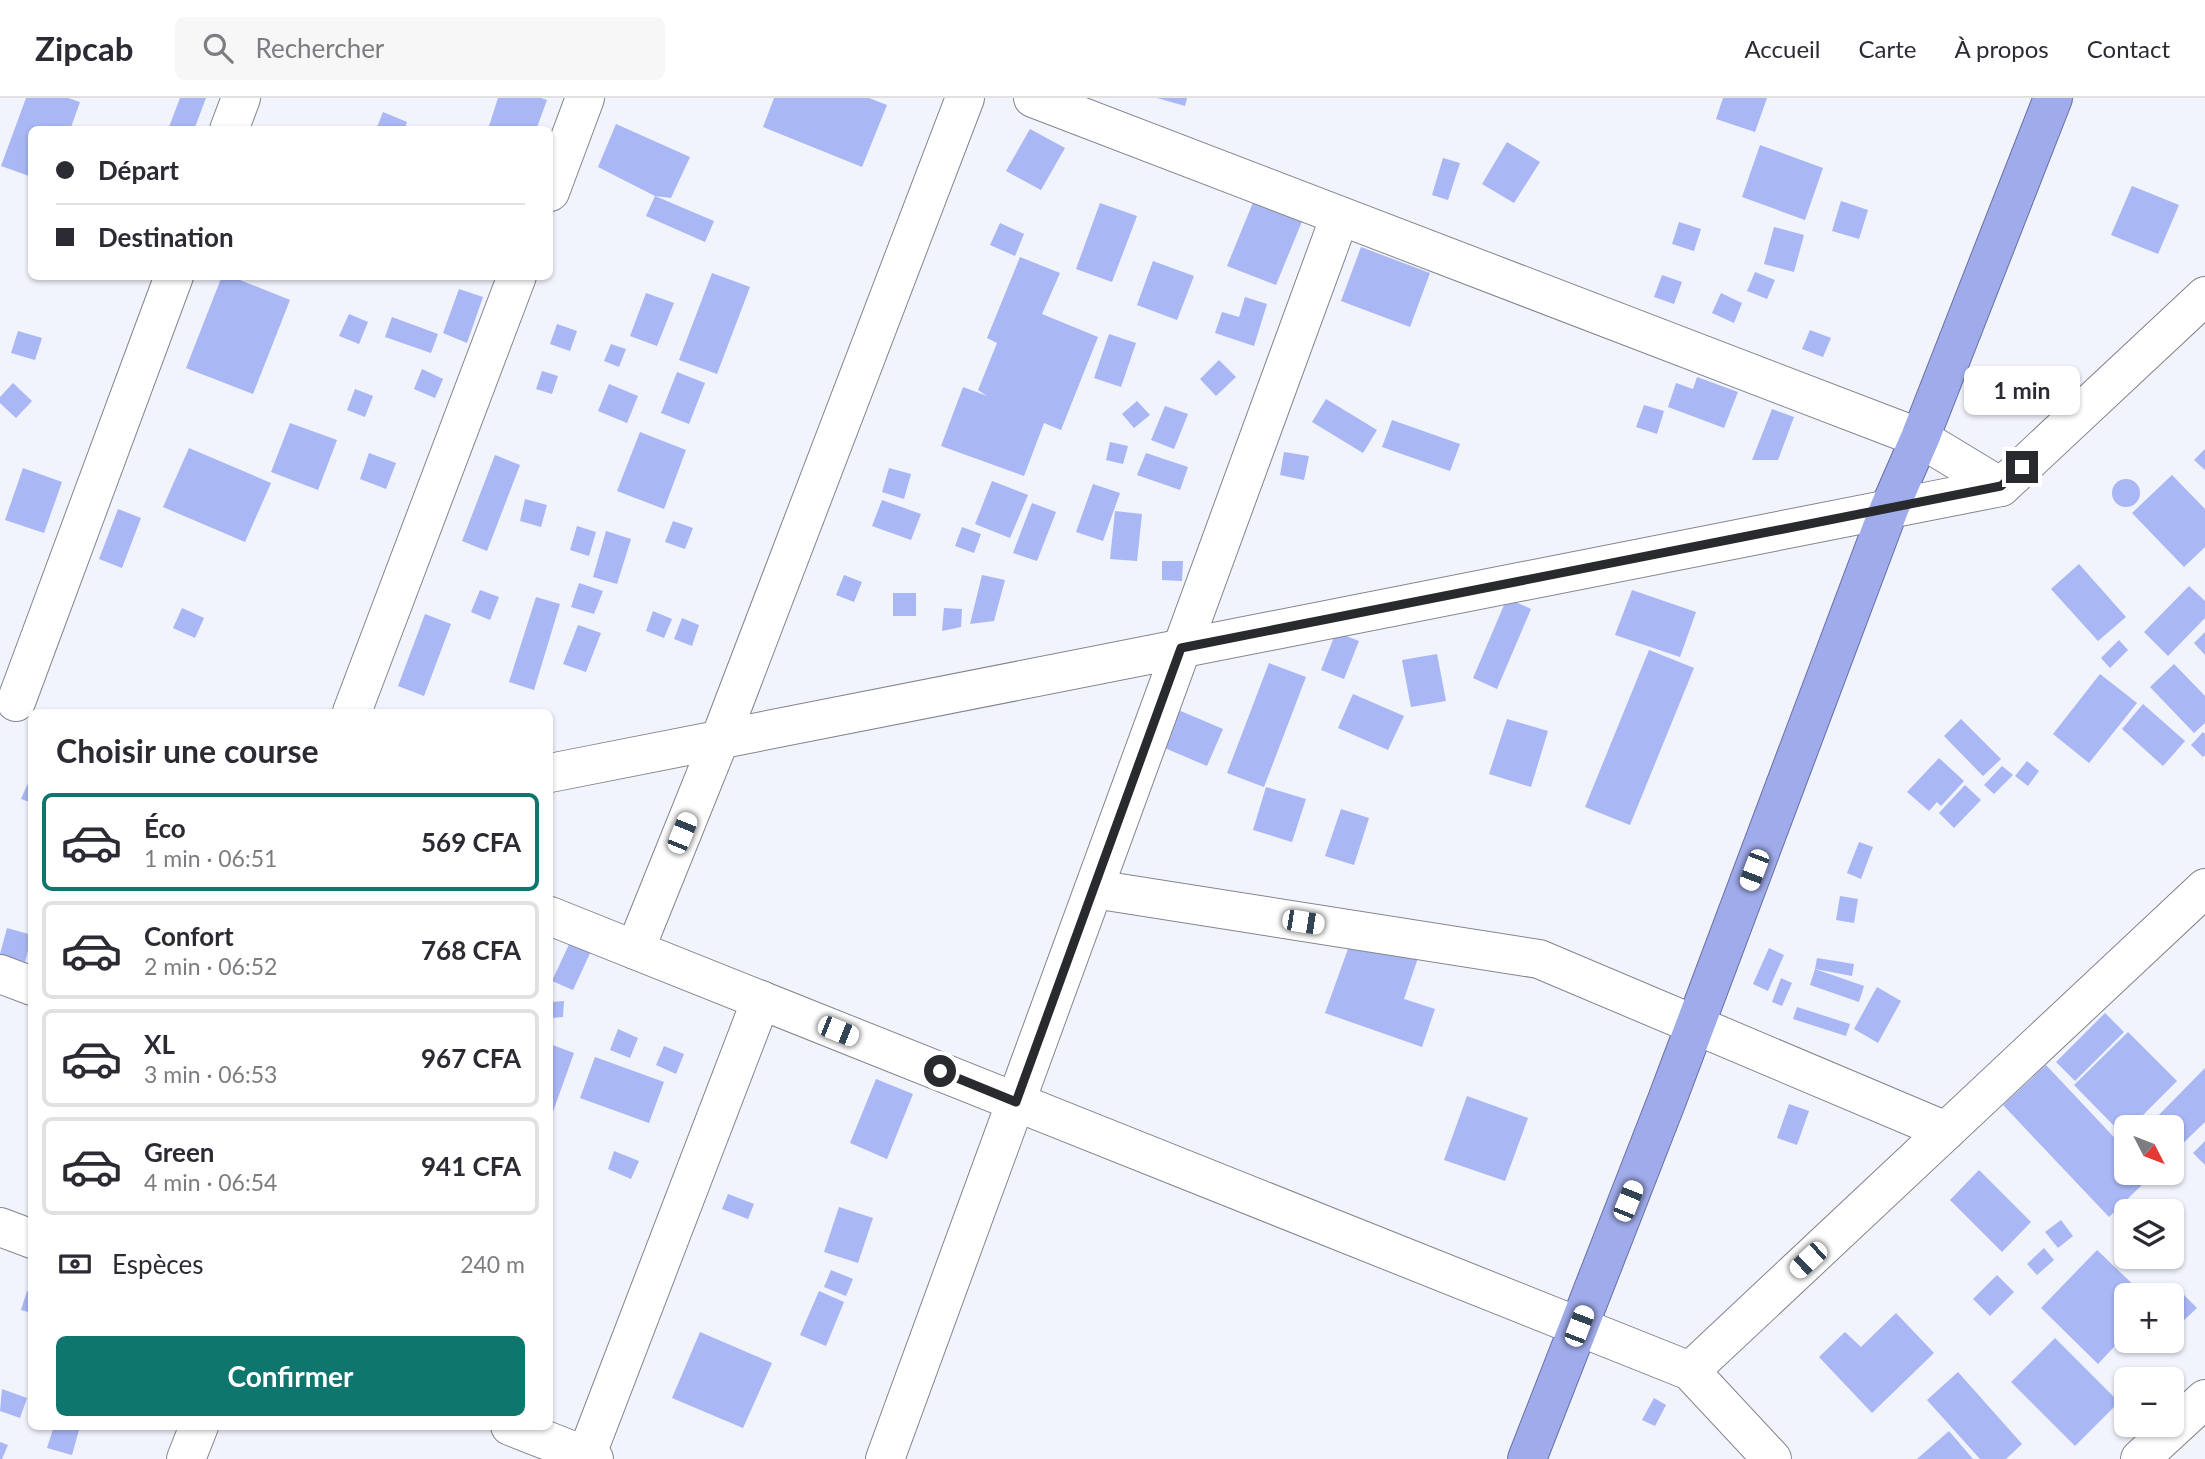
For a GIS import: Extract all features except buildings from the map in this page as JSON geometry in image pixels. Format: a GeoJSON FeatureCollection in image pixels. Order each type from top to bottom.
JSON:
{"type":"FeatureCollection","features":[{"type":"Feature","properties":{"kind":"highway"},"geometry":{"type":"LineString","coordinates":[[1527,1459],[1695,1025],[1889,509],[1920,438],[2053,98]]}},
{"type":"Feature","properties":{"kind":"street"},"geometry":{"type":"LineString","coordinates":[[230,126],[241,98]]}},
{"type":"Feature","properties":{"kind":"street"},"geometry":{"type":"LineString","coordinates":[[553,184],[585,98]]}},
{"type":"Feature","properties":{"kind":"street"},"geometry":{"type":"LineString","coordinates":[[635,950],[720,739],[965,98]]}},
{"type":"Feature","properties":{"kind":"street"},"geometry":{"type":"LineString","coordinates":[[1033,98],[1920,438],[2001,486]]}},
{"type":"Feature","properties":{"kind":"street"},"geometry":{"type":"LineString","coordinates":[[886,1459],[1340,216]]}},
{"type":"Feature","properties":{"kind":"street"},"geometry":{"type":"LineString","coordinates":[[19,704],[173,280]]}},
{"type":"Feature","properties":{"kind":"street"},"geometry":{"type":"LineString","coordinates":[[353,709],[515,280]]}},
{"type":"Feature","properties":{"kind":"street"},"geometry":{"type":"LineString","coordinates":[[553,772],[2001,486],[2205,296]]}},
{"type":"Feature","properties":{"kind":"street"},"geometry":{"type":"LineString","coordinates":[[1094,889],[1539,960],[1946,1131]]}},
{"type":"Feature","properties":{"kind":"street"},"geometry":{"type":"LineString","coordinates":[[1690,1371],[1946,1131],[2198,908]]}},
{"type":"Feature","properties":{"kind":"street"},"geometry":{"type":"LineString","coordinates":[[553,917],[1690,1371],[1772,1459]]}},
{"type":"Feature","properties":{"kind":"street"},"geometry":{"type":"LineString","coordinates":[[0,974],[28,984]]}},
{"type":"Feature","properties":{"kind":"street"},"geometry":{"type":"LineString","coordinates":[[520,1430],[588,1458],[761,1000]]}},
{"type":"Feature","properties":{"kind":"street"},"geometry":{"type":"LineString","coordinates":[[0,1227],[28,1238]]}},
{"type":"Feature","properties":{"kind":"street"},"geometry":{"type":"LineString","coordinates":[[2140,1459],[2205,1399]]}},
{"type":"Feature","properties":{"kind":"street"},"geometry":{"type":"LineString","coordinates":[[186,1459],[197,1430]]}},
{"type":"Feature","properties":{"kind":"route"},"geometry":{"type":"LineString","coordinates":[[940,1071],[1016,1102],[1181,648],[2001,486],[2022,467]]}}]}
